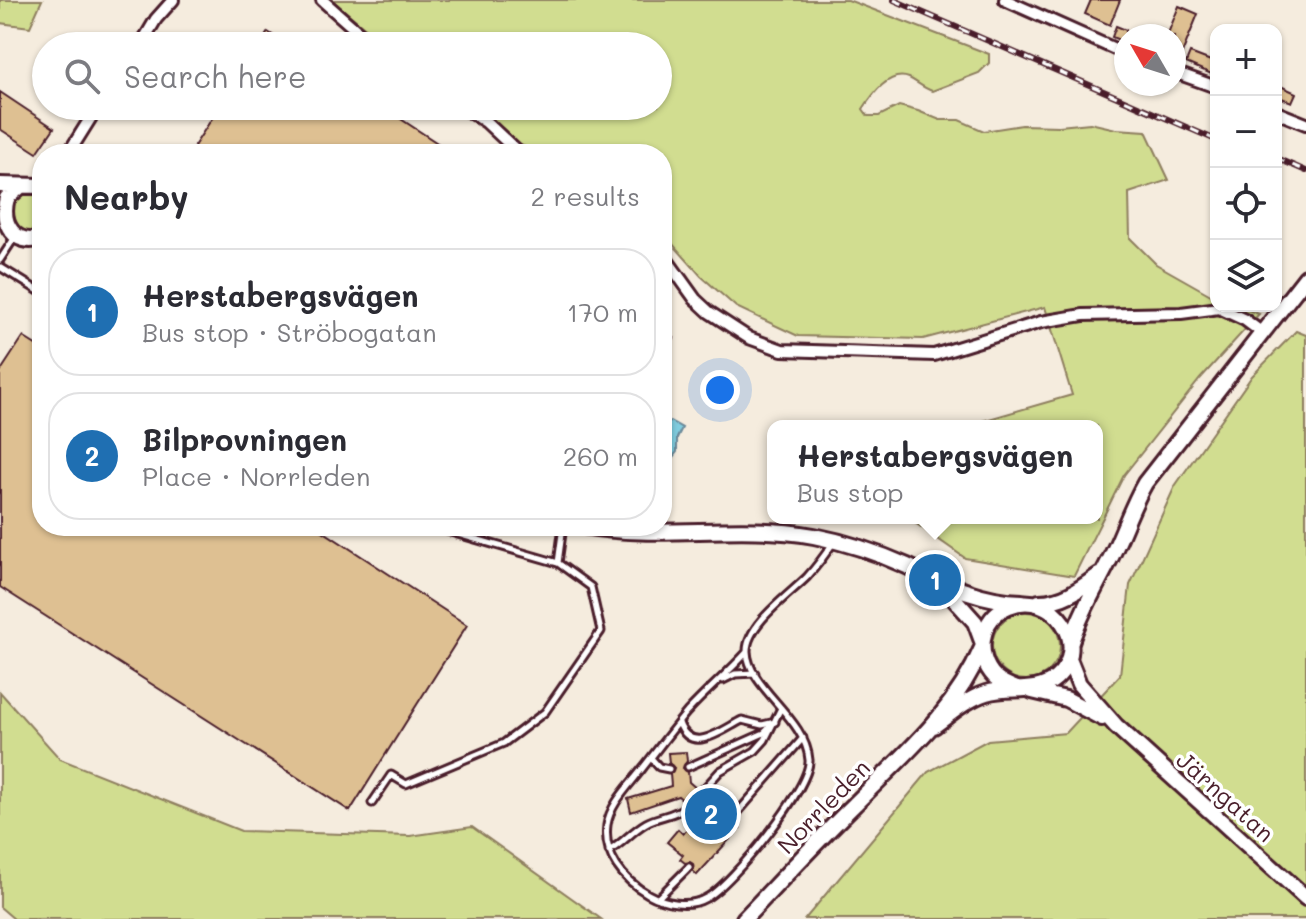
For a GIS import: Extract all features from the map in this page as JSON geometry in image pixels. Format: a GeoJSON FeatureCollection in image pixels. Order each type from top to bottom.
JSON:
{"type":"FeatureCollection","features":[{"type":"Feature","properties":{"kind":"street"},"geometry":{"type":"LineString","coordinates":[[148,32],[173,0]]}},
{"type":"Feature","properties":{"kind":"street"},"geometry":{"type":"LineString","coordinates":[[322,0],[358,32]]}},
{"type":"Feature","properties":{"kind":"street"},"geometry":{"type":"LineString","coordinates":[[1005,0],[1114,49]]}},
{"type":"Feature","properties":{"kind":"street"},"geometry":{"type":"LineString","coordinates":[[1186,76],[1210,85]]}},
{"type":"Feature","properties":{"kind":"street"},"geometry":{"type":"LineString","coordinates":[[1282,114],[1306,124]]}},
{"type":"Feature","properties":{"kind":"street"},"geometry":{"type":"LineString","coordinates":[[74,144],[89,120]]}},
{"type":"Feature","properties":{"kind":"street"},"geometry":{"type":"LineString","coordinates":[[483,120],[509,144]]}},
{"type":"Feature","properties":{"kind":"street"},"geometry":{"type":"LineString","coordinates":[[0,185],[32,186]]}},
{"type":"Feature","properties":{"kind":"street"},"geometry":{"type":"LineString","coordinates":[[21,186],[2,203],[7,227],[16,236],[32,239]]}},
{"type":"Feature","properties":{"kind":"street"},"geometry":{"type":"LineString","coordinates":[[672,267],[695,299],[709,312],[749,338],[782,350],[934,355],[1041,322],[1083,315],[1181,313],[1219,308],[1245,320],[1261,332]]}},
{"type":"Feature","properties":{"kind":"street"},"geometry":{"type":"LineString","coordinates":[[934,726],[979,695],[1001,689],[1039,688],[1055,679],[1069,659],[1081,612],[1145,483],[1306,277]]}},
{"type":"Feature","properties":{"kind":"street"},"geometry":{"type":"LineString","coordinates":[[672,533],[764,531],[814,536],[884,556],[940,583],[994,599],[1028,602],[1059,616],[1068,629],[1071,642]]}},
{"type":"Feature","properties":{"kind":"street"},"geometry":{"type":"LineString","coordinates":[[934,726],[962,689],[993,617],[1008,606],[1061,599],[1102,573]]}},
{"type":"Feature","properties":{"kind":"street"},"geometry":{"type":"LineString","coordinates":[[940,583],[975,622],[986,665],[996,678],[1022,690]]}},
{"type":"Feature","properties":{"kind":"street","name":"Järngatan"},"geometry":{"type":"LineString","coordinates":[[1069,659],[1079,684],[1116,726],[1306,898]]}},
{"type":"Feature","properties":{"kind":"street","name":"Järngatan"},"geometry":{"type":"LineString","coordinates":[[1022,690],[1066,699],[1116,726]]}},
{"type":"Feature","properties":{"kind":"street","name":"Norrleden"},"geometry":{"type":"LineString","coordinates":[[744,919],[828,830],[934,726]]}},
{"type":"Feature","properties":{"kind":"lane"},"geometry":{"type":"LineString","coordinates":[[0,260],[16,236]]}},
{"type":"Feature","properties":{"kind":"lane"},"geometry":{"type":"LineString","coordinates":[[0,267],[32,287]]}},
{"type":"Feature","properties":{"kind":"lane"},"geometry":{"type":"LineString","coordinates":[[372,803],[391,775],[406,784],[504,743],[545,712],[601,631],[591,587],[558,563],[465,536]]}},
{"type":"Feature","properties":{"kind":"lane"},"geometry":{"type":"LineString","coordinates":[[558,563],[562,536]]}},
{"type":"Feature","properties":{"kind":"lane"},"geometry":{"type":"LineString","coordinates":[[747,652],[755,673],[807,743],[810,764],[804,782],[788,809],[722,886],[705,900],[679,904],[658,898],[627,878],[611,859],[606,842],[607,822],[617,801],[679,723],[747,652],[751,635],[761,621],[807,577],[834,542]]}},
{"type":"Feature","properties":{"kind":"lane"},"geometry":{"type":"LineString","coordinates":[[719,682],[735,674],[755,673]]}},
{"type":"Feature","properties":{"kind":"lane"},"geometry":{"type":"LineString","coordinates":[[701,792],[720,771],[755,751],[776,721],[781,708]]}},
{"type":"Feature","properties":{"kind":"lane"},"geometry":{"type":"LineString","coordinates":[[679,723],[686,736],[695,740],[706,739],[742,720],[762,725],[776,721]]}},
{"type":"Feature","properties":{"kind":"lane"},"geometry":{"type":"LineString","coordinates":[[688,767],[764,733],[776,721]]}},
{"type":"Feature","properties":{"kind":"lane"},"geometry":{"type":"LineString","coordinates":[[731,820],[803,738]]}},
{"type":"Feature","properties":{"kind":"lane"},"geometry":{"type":"LineString","coordinates":[[651,758],[659,767],[669,769]]}},
{"type":"Feature","properties":{"kind":"lane"},"geometry":{"type":"LineString","coordinates":[[609,851],[621,845],[648,821],[677,814],[688,805]]}},
{"type":"Feature","properties":{"kind":"lane"},"geometry":{"type":"LineString","coordinates":[[658,898],[689,867]]}},
{"type":"Feature","properties":{"kind":"green space"},"geometry":{"type":"Polygon","coordinates":[[[0,0],[42,0],[30,27],[0,23],[0,0]]]}},
{"type":"Feature","properties":{"kind":"green space"},"geometry":{"type":"Polygon","coordinates":[[[332,0],[848,0],[989,54],[989,63],[979,73],[932,91],[902,76],[888,81],[863,109],[868,116],[879,116],[899,106],[940,120],[959,120],[984,131],[1022,125],[1090,123],[1146,131],[1169,180],[1129,193],[1130,238],[1156,264],[1210,295],[1210,312],[1259,314],[1200,379],[1124,475],[1103,517],[1103,420],[986,420],[1072,395],[1045,307],[923,339],[798,336],[736,307],[701,276],[672,243],[672,144],[519,144],[483,120],[672,120],[672,32],[370,32],[332,0]]]}},
{"type":"Feature","properties":{"kind":"green space"},"geometry":{"type":"Polygon","coordinates":[[[32,192],[32,234],[27,235],[13,225],[13,204],[22,194],[32,192]]]}},
{"type":"Feature","properties":{"kind":"green space"},"geometry":{"type":"Polygon","coordinates":[[[1296,331],[1306,335],[1306,919],[805,919],[928,772],[988,740],[1066,733],[1120,675],[1130,585],[1175,486],[1252,376],[1296,331]]]}},
{"type":"Feature","properties":{"kind":"green space"},"geometry":{"type":"Polygon","coordinates":[[[917,524],[1100,524],[1074,576],[965,558],[917,524]]]}},
{"type":"Feature","properties":{"kind":"green space"},"geometry":{"type":"Polygon","coordinates":[[[1019,612],[1033,612],[1045,617],[1055,627],[1060,646],[1055,665],[1045,675],[1033,680],[1019,680],[1007,675],[997,665],[992,653],[992,639],[997,627],[1007,617],[1019,612]]]}},
{"type":"Feature","properties":{"kind":"green space"},"geometry":{"type":"Polygon","coordinates":[[[0,692],[60,759],[241,831],[410,836],[472,827],[601,919],[14,919],[0,907],[0,692]]]}},
{"type":"Feature","properties":{"kind":"water"},"geometry":{"type":"Polygon","coordinates":[[[672,422],[682,428],[677,438],[677,452],[672,458],[672,422]]]}},
{"type":"Feature","properties":{"kind":"building"},"geometry":{"type":"Polygon","coordinates":[[[1091,0],[1120,0],[1110,25],[1085,14],[1091,0]]]}},
{"type":"Feature","properties":{"kind":"building"},"geometry":{"type":"Polygon","coordinates":[[[1179,6],[1198,14],[1186,44],[1186,24],[1172,24],[1179,6]]]}},
{"type":"Feature","properties":{"kind":"building"},"geometry":{"type":"Polygon","coordinates":[[[1190,53],[1210,61],[1210,73],[1186,63],[1190,53]]]}},
{"type":"Feature","properties":{"kind":"building"},"geometry":{"type":"Polygon","coordinates":[[[1282,87],[1296,93],[1292,102],[1282,98],[1282,87]]]}},
{"type":"Feature","properties":{"kind":"building"},"geometry":{"type":"Polygon","coordinates":[[[0,92],[32,113],[32,120],[42,120],[54,128],[43,144],[32,144],[32,150],[0,129],[0,92]]]}},
{"type":"Feature","properties":{"kind":"building"},"geometry":{"type":"Polygon","coordinates":[[[211,120],[402,120],[439,144],[195,144],[211,120]]]}},
{"type":"Feature","properties":{"kind":"building"},"geometry":{"type":"Polygon","coordinates":[[[23,337],[32,343],[32,536],[330,536],[467,625],[350,811],[0,587],[0,372],[23,337]]]}},
{"type":"Feature","properties":{"kind":"building"},"geometry":{"type":"Polygon","coordinates":[[[686,752],[687,761],[683,768],[688,772],[689,782],[697,789],[697,795],[705,796],[727,816],[728,825],[735,823],[740,828],[697,875],[693,864],[680,859],[683,855],[667,842],[678,829],[683,834],[699,815],[692,809],[692,801],[684,801],[678,796],[631,812],[628,799],[671,786],[670,774],[674,768],[669,763],[668,753],[686,752]]]}},
{"type":"Feature","properties":{"kind":"railway"},"geometry":{"type":"LineString","coordinates":[[894,0],[1210,137]]}},
{"type":"Feature","properties":{"kind":"railway"},"geometry":{"type":"LineString","coordinates":[[1282,161],[1306,171]]}},
{"type":"Feature","properties":{"kind":"place","name":"Herstabergsvägen"},"geometry":{"type":"Point","coordinates":[935,580]}},
{"type":"Feature","properties":{"kind":"place","name":"Bilprovningen"},"geometry":{"type":"Point","coordinates":[711,814]}}]}
